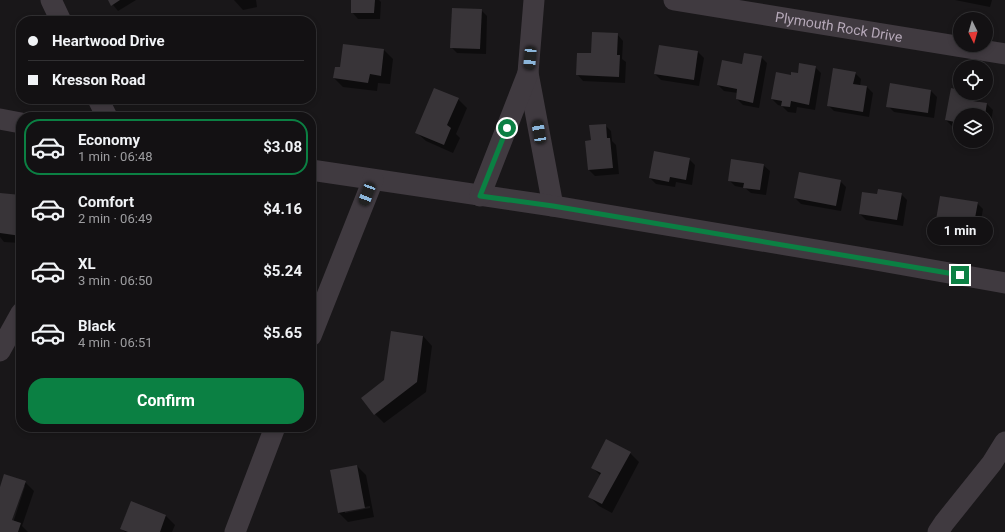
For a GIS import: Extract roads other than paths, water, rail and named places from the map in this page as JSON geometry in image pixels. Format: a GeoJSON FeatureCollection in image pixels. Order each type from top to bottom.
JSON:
{"type":"FeatureCollection","features":[{"type":"Feature","properties":{"kind":"street"},"geometry":{"type":"LineString","coordinates":[[51,0],[59,16]]}},
{"type":"Feature","properties":{"kind":"street"},"geometry":{"type":"LineString","coordinates":[[534,0],[528,73],[553,206]]}},
{"type":"Feature","properties":{"kind":"street","name":"Plymouth Rock Drive"},"geometry":{"type":"LineString","coordinates":[[674,0],[1005,54]]}},
{"type":"Feature","properties":{"kind":"street"},"geometry":{"type":"LineString","coordinates":[[480,196],[528,73]]}},
{"type":"Feature","properties":{"kind":"street"},"geometry":{"type":"LineString","coordinates":[[0,119],[16,122]]}},
{"type":"Feature","properties":{"kind":"street"},"geometry":{"type":"LineString","coordinates":[[316,171],[553,206],[1005,283]]}},
{"type":"Feature","properties":{"kind":"street"},"geometry":{"type":"LineString","coordinates":[[316,323],[373,180]]}},
{"type":"Feature","properties":{"kind":"street"},"geometry":{"type":"LineString","coordinates":[[0,351],[16,322]]}},
{"type":"Feature","properties":{"kind":"street"},"geometry":{"type":"LineString","coordinates":[[235,532],[273,432]]}},
{"type":"Feature","properties":{"kind":"street"},"geometry":{"type":"LineString","coordinates":[[938,532],[944,523],[999,466],[1005,442]]}}]}
